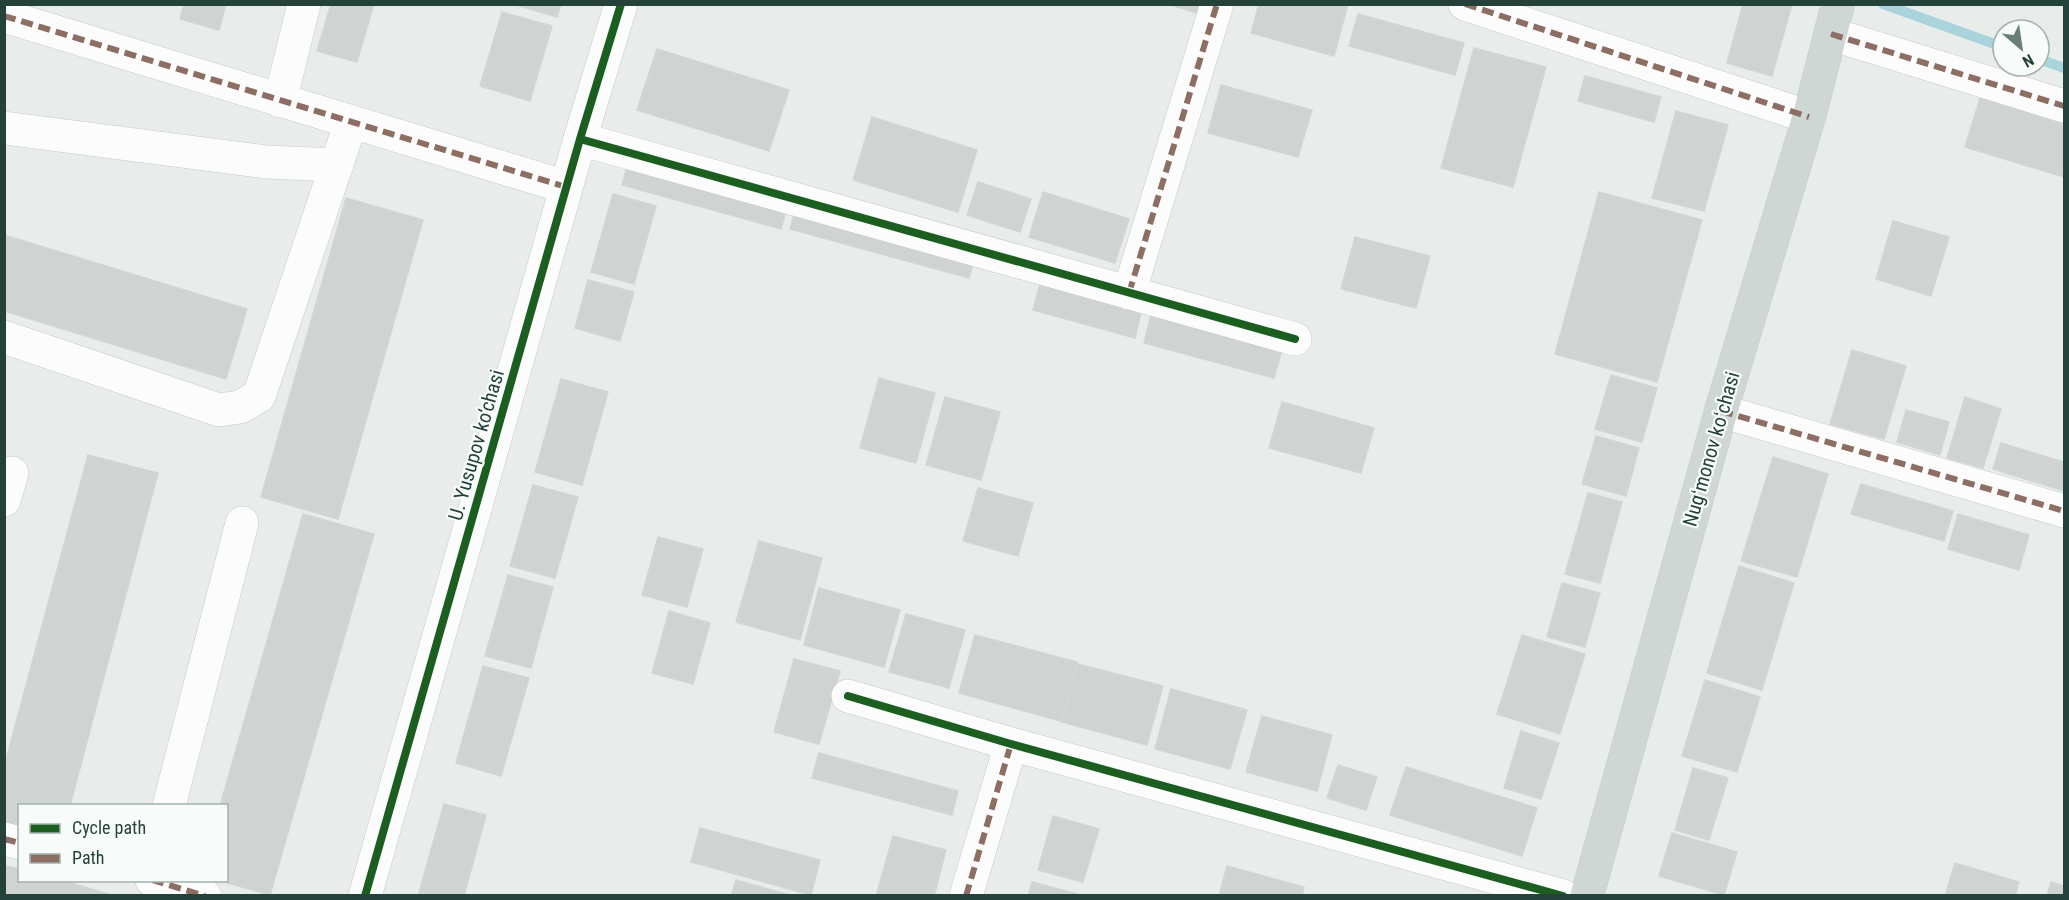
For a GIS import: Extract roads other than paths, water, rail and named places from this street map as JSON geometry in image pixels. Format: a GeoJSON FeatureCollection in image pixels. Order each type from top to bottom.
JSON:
{"type":"FeatureCollection","features":[{"type":"Feature","properties":{"kind":"main road","name":"Nugʻmonov koʻchasi"},"geometry":{"type":"LineString","coordinates":[[1587,896],[1721,411],[1809,117],[1834,19]]}},
{"type":"Feature","properties":{"kind":"street"},"geometry":{"type":"LineString","coordinates":[[280,100],[304,4]]}},
{"type":"Feature","properties":{"kind":"street","name":"U. Yusupov ko‘chasi"},"geometry":{"type":"LineString","coordinates":[[365,896],[566,187],[621,4]]}},
{"type":"Feature","properties":{"kind":"street"},"geometry":{"type":"LineString","coordinates":[[1129,293],[1217,4]]}},
{"type":"Feature","properties":{"kind":"street"},"geometry":{"type":"LineString","coordinates":[[1464,4],[1809,117]]}},
{"type":"Feature","properties":{"kind":"street"},"geometry":{"type":"LineString","coordinates":[[4,16],[566,187]]}},
{"type":"Feature","properties":{"kind":"street"},"geometry":{"type":"LineString","coordinates":[[1834,19],[2064,106]]}},
{"type":"Feature","properties":{"kind":"street"},"geometry":{"type":"LineString","coordinates":[[4,337],[219,410],[240,407],[260,396],[351,122]]}},
{"type":"Feature","properties":{"kind":"street"},"geometry":{"type":"LineString","coordinates":[[4,128],[267,162],[337,165]]}},
{"type":"Feature","properties":{"kind":"street"},"geometry":{"type":"LineString","coordinates":[[580,139],[1295,339]]}},
{"type":"Feature","properties":{"kind":"street"},"geometry":{"type":"LineString","coordinates":[[1721,411],[2064,511]]}},
{"type":"Feature","properties":{"kind":"street"},"geometry":{"type":"LineString","coordinates":[[170,804],[242,523]]}},
{"type":"Feature","properties":{"kind":"street"},"geometry":{"type":"LineString","coordinates":[[848,696],[1011,744],[1563,896]]}},
{"type":"Feature","properties":{"kind":"street"},"geometry":{"type":"LineString","coordinates":[[966,896],[1011,744]]}},
{"type":"Feature","properties":{"kind":"street"},"geometry":{"type":"LineString","coordinates":[[159,882],[206,896]]}},
{"type":"Feature","properties":{"kind":"waterway"},"geometry":{"type":"LineString","coordinates":[[1883,4],[1991,43]]}},
{"type":"Feature","properties":{"kind":"waterway"},"geometry":{"type":"LineString","coordinates":[[2051,63],[2064,68]]}}]}
